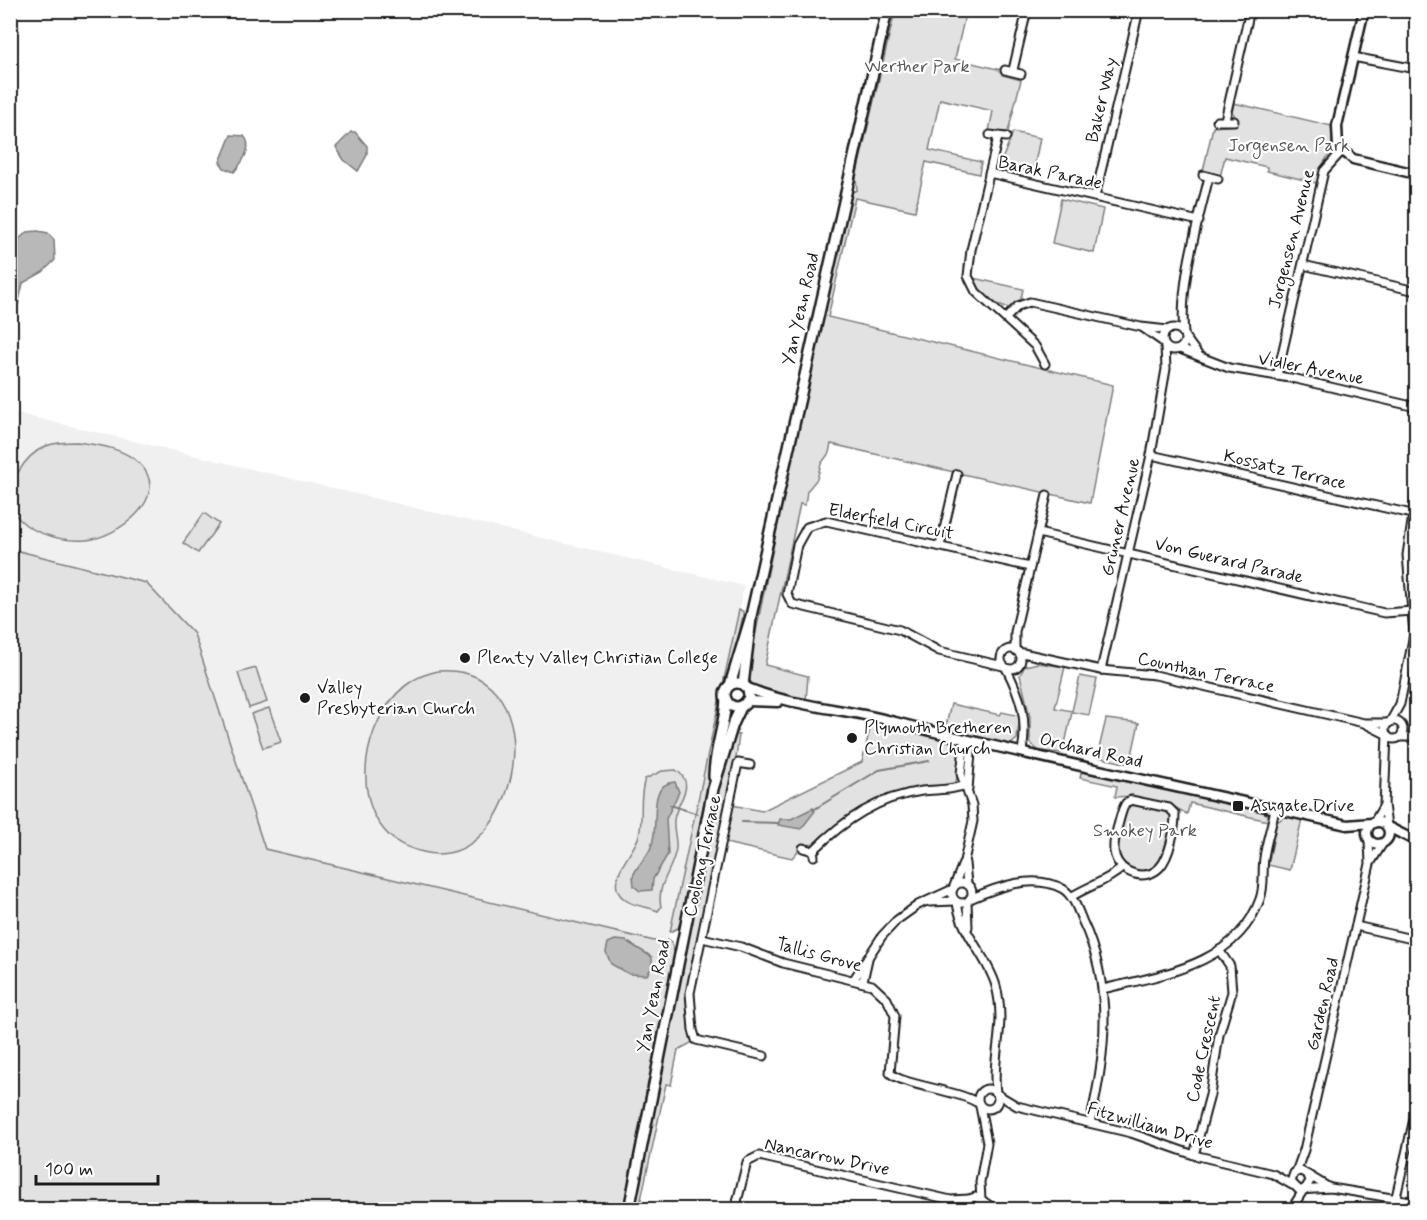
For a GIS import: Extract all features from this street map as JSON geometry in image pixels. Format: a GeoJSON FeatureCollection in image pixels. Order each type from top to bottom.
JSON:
{"type":"FeatureCollection","features":[{"type":"Feature","properties":{"kind":"main road","name":"Yan Yean Road"},"geometry":{"type":"LineString","coordinates":[[730,685],[751,616],[887,10]]}},
{"type":"Feature","properties":{"kind":"main road","name":"Yan Yean Road"},"geometry":{"type":"LineString","coordinates":[[744,686],[751,616]]}},
{"type":"Feature","properties":{"kind":"main road"},"geometry":{"type":"LineString","coordinates":[[730,685],[744,686],[748,696],[744,703],[733,706],[726,699],[725,692],[730,685]]}},
{"type":"Feature","properties":{"kind":"main road","name":"Yan Yean Road"},"geometry":{"type":"LineString","coordinates":[[713,789],[715,751],[724,722],[726,699]]}},
{"type":"Feature","properties":{"kind":"main road","name":"Yan Yean Road"},"geometry":{"type":"LineString","coordinates":[[629,1209],[713,789],[733,724],[744,703]]}},
{"type":"Feature","properties":{"kind":"street"},"geometry":{"type":"LineString","coordinates":[[1021,74],[1009,70],[1027,10]]}},
{"type":"Feature","properties":{"kind":"street","name":"Baker Way"},"geometry":{"type":"LineString","coordinates":[[1095,197],[1139,10]]}},
{"type":"Feature","properties":{"kind":"street"},"geometry":{"type":"LineString","coordinates":[[1225,120],[1250,10]]}},
{"type":"Feature","properties":{"kind":"street"},"geometry":{"type":"LineString","coordinates":[[1364,10],[1336,133],[1341,152],[1353,159],[1416,174]]}},
{"type":"Feature","properties":{"kind":"street"},"geometry":{"type":"LineString","coordinates":[[1354,55],[1416,69]]}},
{"type":"Feature","properties":{"kind":"street"},"geometry":{"type":"LineString","coordinates":[[1217,121],[1234,121]]}},
{"type":"Feature","properties":{"kind":"street"},"geometry":{"type":"LineString","coordinates":[[989,173],[998,136]]}},
{"type":"Feature","properties":{"kind":"street","name":"Jorgensen Avenue"},"geometry":{"type":"LineString","coordinates":[[1277,376],[1324,171],[1341,152]]}},
{"type":"Feature","properties":{"kind":"street","name":"Barak Parade"},"geometry":{"type":"LineString","coordinates":[[1045,364],[1035,346],[976,292],[968,270],[989,173],[1199,221]]}},
{"type":"Feature","properties":{"kind":"street"},"geometry":{"type":"LineString","coordinates":[[1141,327],[1164,344],[1178,350],[1184,336],[1182,310],[1206,176],[1218,179]]}},
{"type":"Feature","properties":{"kind":"street"},"geometry":{"type":"LineString","coordinates":[[1303,265],[1416,291]]}},
{"type":"Feature","properties":{"kind":"street"},"geometry":{"type":"LineString","coordinates":[[1006,318],[1018,306],[1030,302],[1141,327],[1178,329],[1200,357]]}},
{"type":"Feature","properties":{"kind":"street"},"geometry":{"type":"LineString","coordinates":[[1164,344],[1164,334],[1182,310]]}},
{"type":"Feature","properties":{"kind":"street","name":"Gruner Avenue"},"geometry":{"type":"LineString","coordinates":[[1101,670],[1150,455],[1166,369],[1164,344]]}},
{"type":"Feature","properties":{"kind":"street","name":"Vidler Avenue"},"geometry":{"type":"LineString","coordinates":[[1178,350],[1229,368],[1277,376],[1416,407]]}},
{"type":"Feature","properties":{"kind":"street","name":"Gruner Avenue"},"geometry":{"type":"LineString","coordinates":[[1166,369],[1178,350]]}},
{"type":"Feature","properties":{"kind":"street","name":"Kossatz Terrace"},"geometry":{"type":"LineString","coordinates":[[1150,455],[1412,514]]}},
{"type":"Feature","properties":{"kind":"street"},"geometry":{"type":"LineString","coordinates":[[940,546],[957,474]]}},
{"type":"Feature","properties":{"kind":"street"},"geometry":{"type":"LineString","coordinates":[[1022,752],[1025,720],[1016,688],[1005,667],[1003,653],[1015,632],[1047,495]]}},
{"type":"Feature","properties":{"kind":"street"},"geometry":{"type":"LineString","coordinates":[[1388,758],[1400,737],[1402,725],[1400,704],[1415,627],[1407,567],[1416,495]]}},
{"type":"Feature","properties":{"kind":"street","name":"Elderfield Circuit"},"geometry":{"type":"LineString","coordinates":[[1005,667],[939,651],[900,630],[796,605],[787,597],[799,540],[807,527],[816,522],[833,521],[1030,567]]}},
{"type":"Feature","properties":{"kind":"street","name":"Von Guerard Parade"},"geometry":{"type":"LineString","coordinates":[[1038,532],[1384,613],[1413,611]]}},
{"type":"Feature","properties":{"kind":"street"},"geometry":{"type":"LineString","coordinates":[[1015,632],[1019,665],[1016,688]]}},
{"type":"Feature","properties":{"kind":"street","name":"Elderfield Circuit"},"geometry":{"type":"LineString","coordinates":[[976,660],[1017,651]]}},
{"type":"Feature","properties":{"kind":"street","name":"Counthan Terrace"},"geometry":{"type":"LineString","coordinates":[[1017,651],[1101,670],[1155,675],[1364,723],[1402,725]]}},
{"type":"Feature","properties":{"kind":"street","name":"Counthan Terrace"},"geometry":{"type":"LineString","coordinates":[[1005,667],[1041,658]]}},
{"type":"Feature","properties":{"kind":"street","name":"Orchard Road"},"geometry":{"type":"LineString","coordinates":[[744,686],[793,702],[864,714],[969,740],[1347,825],[1373,823]]}},
{"type":"Feature","properties":{"kind":"street","name":"Orchard Road"},"geometry":{"type":"LineString","coordinates":[[744,703],[793,702]]}},
{"type":"Feature","properties":{"kind":"street"},"geometry":{"type":"LineString","coordinates":[[1384,843],[1389,836],[1384,805],[1388,758],[1387,735],[1390,723],[1400,704]]}},
{"type":"Feature","properties":{"kind":"street","name":"Counthan Terrace"},"geometry":{"type":"LineString","coordinates":[[1364,723],[1393,739],[1400,737]]}},
{"type":"Feature","properties":{"kind":"street"},"geometry":{"type":"LineString","coordinates":[[1402,725],[1416,735]]}},
{"type":"Feature","properties":{"kind":"street"},"geometry":{"type":"LineString","coordinates":[[1400,737],[1416,735]]}},
{"type":"Feature","properties":{"kind":"street"},"geometry":{"type":"LineString","coordinates":[[969,740],[967,787],[973,821],[964,861],[952,895],[989,967],[1000,1005],[1000,1039],[994,1071],[998,1101],[986,1129]]}},
{"type":"Feature","properties":{"kind":"street","name":"Coolong Terrace"},"geometry":{"type":"LineString","coordinates":[[750,765],[738,763],[690,993],[694,1037],[701,1042],[764,1056]]}},
{"type":"Feature","properties":{"kind":"street"},"geometry":{"type":"LineString","coordinates":[[803,848],[814,853],[845,822],[874,805],[912,793],[967,787]]}},
{"type":"Feature","properties":{"kind":"street"},"geometry":{"type":"LineString","coordinates":[[1134,800],[1172,810],[1175,818],[1174,826],[1167,855],[1160,867],[1143,875],[1122,868],[1114,849],[1125,803],[1134,800]]}},
{"type":"Feature","properties":{"kind":"street"},"geometry":{"type":"LineString","coordinates":[[1384,805],[1367,831],[1369,839],[1377,844],[1415,841]]}},
{"type":"Feature","properties":{"kind":"street"},"geometry":{"type":"LineString","coordinates":[[1103,989],[1182,969],[1220,950],[1241,929],[1260,898],[1264,860],[1275,809]]}},
{"type":"Feature","properties":{"kind":"street"},"geometry":{"type":"LineString","coordinates":[[1373,823],[1381,822],[1415,841]]}},
{"type":"Feature","properties":{"kind":"street","name":"Orchard Road"},"geometry":{"type":"LineString","coordinates":[[1347,825],[1369,839]]}},
{"type":"Feature","properties":{"kind":"street","name":"Garden Road"},"geometry":{"type":"LineString","coordinates":[[1295,1172],[1304,1150],[1370,864],[1369,839]]}},
{"type":"Feature","properties":{"kind":"street","name":"Garden Road"},"geometry":{"type":"LineString","coordinates":[[1370,864],[1384,843]]}},
{"type":"Feature","properties":{"kind":"street"},"geometry":{"type":"LineString","coordinates":[[964,861],[968,886],[972,893],[969,901],[968,929]]}},
{"type":"Feature","properties":{"kind":"street"},"geometry":{"type":"LineString","coordinates":[[1071,897],[1083,888],[1107,880],[1122,868]]}},
{"type":"Feature","properties":{"kind":"street"},"geometry":{"type":"LineString","coordinates":[[928,902],[969,901],[993,890],[1030,881],[1059,887],[1071,897],[1091,941],[1103,989],[1104,1053],[1090,1123]]}},
{"type":"Feature","properties":{"kind":"street"},"geometry":{"type":"LineString","coordinates":[[854,979],[897,920],[960,883],[993,890]]}},
{"type":"Feature","properties":{"kind":"street"},"geometry":{"type":"LineString","coordinates":[[1356,926],[1416,940]]}},
{"type":"Feature","properties":{"kind":"street","name":"Tallis Grove"},"geometry":{"type":"LineString","coordinates":[[702,938],[741,947],[783,963],[863,981],[880,991],[892,1007],[895,1016],[890,1073],[901,1079],[957,1092],[982,1091]]}},
{"type":"Feature","properties":{"kind":"street","name":"Code Crescent"},"geometry":{"type":"LineString","coordinates":[[1194,1155],[1210,1095],[1219,1035],[1232,992],[1230,966],[1220,950]]}},
{"type":"Feature","properties":{"kind":"street"},"geometry":{"type":"LineString","coordinates":[[863,981],[869,957]]}},
{"type":"Feature","properties":{"kind":"street"},"geometry":{"type":"LineString","coordinates":[[982,1203],[980,1182],[987,1152],[986,1129],[979,1104],[982,1091],[994,1071]]}},
{"type":"Feature","properties":{"kind":"street"},"geometry":{"type":"LineString","coordinates":[[982,1091],[989,1089],[996,1094]]}},
{"type":"Feature","properties":{"kind":"street","name":"Tallis Grove"},"geometry":{"type":"LineString","coordinates":[[957,1092],[979,1104]]}},
{"type":"Feature","properties":{"kind":"street","name":"Fitzwilliam Drive"},"geometry":{"type":"LineString","coordinates":[[996,1094],[1017,1106],[1147,1137],[1194,1155],[1274,1174],[1292,1185]]}},
{"type":"Feature","properties":{"kind":"street"},"geometry":{"type":"LineString","coordinates":[[979,1104],[986,1110],[994,1108]]}},
{"type":"Feature","properties":{"kind":"street","name":"Fitzwilliam Drive"},"geometry":{"type":"LineString","coordinates":[[994,1108],[1017,1106]]}},
{"type":"Feature","properties":{"kind":"street"},"geometry":{"type":"LineString","coordinates":[[1396,1197],[1416,1112]]}},
{"type":"Feature","properties":{"kind":"street","name":"Garden Road"},"geometry":{"type":"LineString","coordinates":[[1304,1150],[1307,1174]]}},
{"type":"Feature","properties":{"kind":"street","name":"Nancarrow Drive"},"geometry":{"type":"LineString","coordinates":[[735,1209],[747,1162],[759,1156],[951,1200],[967,1209]]}},
{"type":"Feature","properties":{"kind":"street"},"geometry":{"type":"LineString","coordinates":[[1307,1174],[1309,1184],[1291,1209],[1291,1180],[1295,1172],[1307,1174],[1330,1188]]}},
{"type":"Feature","properties":{"kind":"street","name":"Fitzwilliam Drive"},"geometry":{"type":"LineString","coordinates":[[1274,1174],[1295,1172]]}},
{"type":"Feature","properties":{"kind":"street"},"geometry":{"type":"LineString","coordinates":[[967,1209],[970,1198],[980,1182]]}},
{"type":"Feature","properties":{"kind":"street"},"geometry":{"type":"LineString","coordinates":[[1292,1185],[1299,1190],[1330,1188],[1416,1202]]}},
{"type":"Feature","properties":{"kind":"street","name":"Nancarrow Drive"},"geometry":{"type":"LineString","coordinates":[[951,1200],[970,1198],[996,1209]]}},
{"type":"Feature","properties":{"kind":"shaded area"},"geometry":{"type":"Polygon","coordinates":[[[351,132],[355,132],[367,146],[367,155],[358,171],[344,160],[336,147],[351,132]]]}},
{"type":"Feature","properties":{"kind":"shaded area"},"geometry":{"type":"Polygon","coordinates":[[[231,135],[244,136],[248,145],[240,165],[234,172],[224,168],[220,162],[231,135]]]}},
{"type":"Feature","properties":{"kind":"shaded area"},"geometry":{"type":"Polygon","coordinates":[[[27,232],[48,233],[54,240],[55,260],[43,272],[23,283],[18,305],[11,311],[11,246],[27,232]]]}},
{"type":"Feature","properties":{"kind":"shaded area","name":"Plenty Valley Christian College"},"geometry":{"type":"Polygon","coordinates":[[[11,412],[744,586],[667,944],[265,849],[194,634],[146,583],[11,549],[11,412]]]}},
{"type":"Feature","properties":{"kind":"shaded area"},"geometry":{"type":"Polygon","coordinates":[[[675,782],[679,792],[666,819],[668,854],[653,879],[652,890],[640,891],[634,886],[633,876],[647,855],[654,838],[657,797],[666,784],[675,782]]]}},
{"type":"Feature","properties":{"kind":"shaded area"},"geometry":{"type":"Polygon","coordinates":[[[813,808],[815,811],[801,829],[778,825],[780,819],[791,819],[813,808]]]}},
{"type":"Feature","properties":{"kind":"shaded area"},"geometry":{"type":"Polygon","coordinates":[[[615,940],[626,941],[652,957],[652,967],[647,975],[629,974],[611,964],[606,952],[608,943],[615,940]]]}},
{"type":"Feature","properties":{"kind":"green space","name":"Werther Park"},"geometry":{"type":"Polygon","coordinates":[[[895,11],[966,11],[955,59],[1002,70],[1002,75],[1021,80],[1008,132],[989,131],[993,111],[940,99],[929,150],[981,162],[979,174],[926,162],[915,211],[855,198],[828,317],[1113,385],[1090,503],[831,444],[829,453],[821,464],[817,479],[807,491],[805,505],[800,504],[765,665],[808,676],[806,700],[754,687],[747,676],[841,234],[850,196],[857,190],[856,177],[895,11]]]}},
{"type":"Feature","properties":{"kind":"green space","name":"Jorgensen Park"},"geometry":{"type":"Polygon","coordinates":[[[1234,103],[1332,126],[1332,150],[1321,167],[1317,183],[1267,171],[1267,167],[1225,157],[1220,177],[1203,171],[1213,127],[1237,125],[1238,120],[1232,112],[1234,103]]]}},
{"type":"Feature","properties":{"kind":"green space"},"geometry":{"type":"Polygon","coordinates":[[[1013,132],[1040,138],[1033,173],[1004,166],[1001,162],[1013,132]]]}},
{"type":"Feature","properties":{"kind":"green space"},"geometry":{"type":"Polygon","coordinates":[[[1061,199],[1103,209],[1094,253],[1052,243],[1061,199]]]}},
{"type":"Feature","properties":{"kind":"green space"},"geometry":{"type":"Polygon","coordinates":[[[973,278],[1023,289],[1021,299],[1009,308],[998,305],[983,293],[973,278]]]}},
{"type":"Feature","properties":{"kind":"green space"},"geometry":{"type":"Polygon","coordinates":[[[61,442],[77,442],[111,448],[127,454],[140,464],[148,477],[150,490],[137,514],[125,524],[98,538],[86,540],[66,539],[35,530],[18,518],[11,501],[11,492],[18,473],[38,450],[61,442]]]}},
{"type":"Feature","properties":{"kind":"green space"},"geometry":{"type":"Polygon","coordinates":[[[204,513],[219,524],[198,553],[183,543],[204,513]]]}},
{"type":"Feature","properties":{"kind":"green space"},"geometry":{"type":"Polygon","coordinates":[[[11,549],[146,583],[194,634],[265,849],[667,944],[668,939],[672,942],[675,955],[623,1209],[11,1210],[11,549]]]}},
{"type":"Feature","properties":{"kind":"green space"},"geometry":{"type":"Polygon","coordinates":[[[739,610],[743,611],[743,615],[731,673],[723,684],[739,610]]]}},
{"type":"Feature","properties":{"kind":"green space"},"geometry":{"type":"Polygon","coordinates":[[[1038,663],[1065,667],[1055,708],[1072,711],[1080,676],[1097,679],[1089,715],[1072,712],[1063,753],[1039,751],[1030,743],[1030,717],[1020,675],[1025,666],[1038,663]]]}},
{"type":"Feature","properties":{"kind":"green space"},"geometry":{"type":"Polygon","coordinates":[[[256,668],[267,702],[249,708],[238,673],[256,668]]]}},
{"type":"Feature","properties":{"kind":"green space"},"geometry":{"type":"Polygon","coordinates":[[[438,671],[476,677],[501,699],[512,731],[513,767],[503,803],[483,833],[456,851],[423,852],[402,844],[384,830],[373,813],[367,793],[366,772],[368,751],[384,710],[412,681],[438,671]]]}},
{"type":"Feature","properties":{"kind":"green space"},"geometry":{"type":"Polygon","coordinates":[[[720,697],[723,703],[682,917],[678,928],[670,932],[720,697]]]}},
{"type":"Feature","properties":{"kind":"green space"},"geometry":{"type":"Polygon","coordinates":[[[951,704],[1000,715],[1002,712],[1020,716],[1017,739],[1011,744],[1004,744],[945,730],[951,704]]]}},
{"type":"Feature","properties":{"kind":"green space"},"geometry":{"type":"Polygon","coordinates":[[[269,708],[281,742],[263,748],[251,714],[269,708]]]}},
{"type":"Feature","properties":{"kind":"green space"},"geometry":{"type":"Polygon","coordinates":[[[1106,719],[1139,723],[1130,764],[1097,757],[1106,719]]]}},
{"type":"Feature","properties":{"kind":"green space"},"geometry":{"type":"Polygon","coordinates":[[[872,720],[956,742],[960,753],[956,783],[951,786],[911,789],[874,801],[846,817],[815,844],[799,846],[799,850],[792,858],[730,844],[725,840],[732,805],[762,811],[862,762],[872,720]]]}},
{"type":"Feature","properties":{"kind":"green space"},"geometry":{"type":"Polygon","coordinates":[[[733,733],[739,735],[736,758],[688,985],[689,1032],[693,1042],[678,1050],[671,1085],[666,1084],[639,1209],[635,1210],[713,812],[733,733]]]}},
{"type":"Feature","properties":{"kind":"green space"},"geometry":{"type":"Polygon","coordinates":[[[1082,769],[1261,810],[1267,815],[1268,821],[1190,803],[1187,814],[1171,805],[1132,796],[1115,797],[1117,786],[1080,778],[1082,769]]]}},
{"type":"Feature","properties":{"kind":"green space"},"geometry":{"type":"Polygon","coordinates":[[[676,770],[682,776],[686,788],[674,820],[676,849],[663,884],[661,907],[658,911],[627,901],[619,894],[616,886],[617,877],[639,835],[645,779],[662,771],[676,770]]]}},
{"type":"Feature","properties":{"kind":"green space","name":"Smokey Park"},"geometry":{"type":"Polygon","coordinates":[[[1134,803],[1165,810],[1171,816],[1170,828],[1160,859],[1151,868],[1139,871],[1130,869],[1124,863],[1118,848],[1121,821],[1128,806],[1134,803]]]}},
{"type":"Feature","properties":{"kind":"green space"},"geometry":{"type":"Polygon","coordinates":[[[1286,816],[1302,819],[1290,870],[1268,865],[1277,822],[1286,816]]]}},
{"type":"Feature","properties":{"kind":"waterway"},"geometry":{"type":"LineString","coordinates":[[813,810],[879,770],[929,761]]}},
{"type":"Feature","properties":{"kind":"waterway"},"geometry":{"type":"LineString","coordinates":[[670,805],[698,814]]}},
{"type":"Feature","properties":{"kind":"waterway"},"geometry":{"type":"LineString","coordinates":[[742,822],[778,823]]}},
{"type":"Feature","properties":{"kind":"place","name":"Plenty Valley Christian College"},"geometry":{"type":"Point","coordinates":[465,658]}},
{"type":"Feature","properties":{"kind":"place","name":"Valley Presbyterian Church"},"geometry":{"type":"Point","coordinates":[305,698]}},
{"type":"Feature","properties":{"kind":"place","name":"Plymouth Bretheren Christian Church"},"geometry":{"type":"Point","coordinates":[852,738]}},
{"type":"Feature","properties":{"kind":"place","name":"Ashgate Drive"},"geometry":{"type":"Point","coordinates":[1238,806]}}]}
